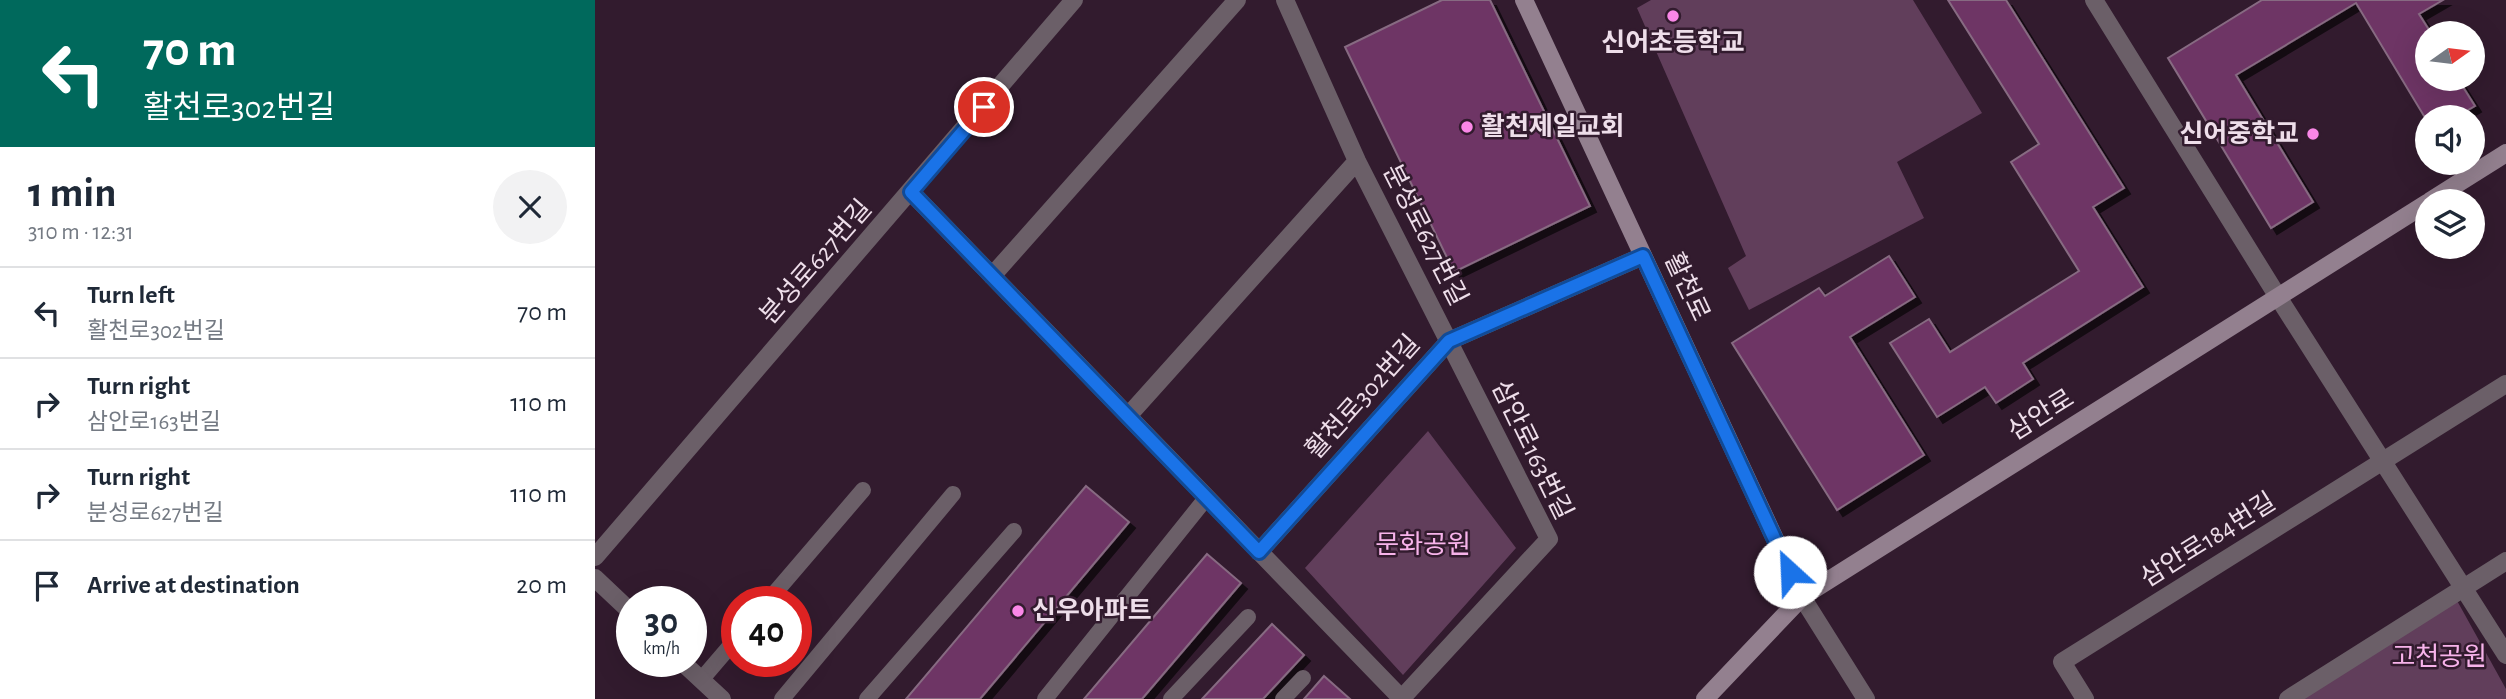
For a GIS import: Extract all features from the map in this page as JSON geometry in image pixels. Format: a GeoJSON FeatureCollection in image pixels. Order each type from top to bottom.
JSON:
{"type":"FeatureCollection","features":[{"type":"Feature","properties":{"kind":"main road","name":"활천로"},"geometry":{"type":"LineString","coordinates":[[1524,0],[1802,597]]}},
{"type":"Feature","properties":{"kind":"main road","name":"삼안로"},"geometry":{"type":"LineString","coordinates":[[2449,189],[2506,153]]}},
{"type":"Feature","properties":{"kind":"main road","name":"삼안로"},"geometry":{"type":"LineString","coordinates":[[1705,699],[1802,597],[2415,211]]}},
{"type":"Feature","properties":{"kind":"street","name":"분성로627번길"},"geometry":{"type":"LineString","coordinates":[[595,557],[1074,0]]}},
{"type":"Feature","properties":{"kind":"street"},"geometry":{"type":"LineString","coordinates":[[992,276],[1237,0]]}},
{"type":"Feature","properties":{"kind":"street","name":"분성로627번길"},"geometry":{"type":"LineString","coordinates":[[1285,0],[1357,161],[1449,341]]}},
{"type":"Feature","properties":{"kind":"street"},"geometry":{"type":"LineString","coordinates":[[2094,0],[2278,297],[2506,655]]}},
{"type":"Feature","properties":{"kind":"street"},"geometry":{"type":"LineString","coordinates":[[1128,416],[1357,161]]}},
{"type":"Feature","properties":{"kind":"street","name":"삼안로163번길"},"geometry":{"type":"LineString","coordinates":[[911,192],[1401,699],[1549,539],[1449,341]]}},
{"type":"Feature","properties":{"kind":"street","name":"활천로302번길"},"geometry":{"type":"LineString","coordinates":[[1259,552],[1449,341],[1643,256]]}},
{"type":"Feature","properties":{"kind":"street","name":"삼안로184번길"},"geometry":{"type":"LineString","coordinates":[[2085,699],[2062,662],[2506,384]]}},
{"type":"Feature","properties":{"kind":"street"},"geometry":{"type":"LineString","coordinates":[[2288,699],[2506,561]]}},
{"type":"Feature","properties":{"kind":"street"},"geometry":{"type":"LineString","coordinates":[[595,578],[616,598]]}},
{"type":"Feature","properties":{"kind":"street"},"geometry":{"type":"LineString","coordinates":[[1802,597],[1866,699]]}},
{"type":"Feature","properties":{"kind":"street"},"geometry":{"type":"LineString","coordinates":[[698,677],[722,699]]}},
{"type":"Feature","properties":{"kind":"lane"},"geometry":{"type":"LineString","coordinates":[[781,586],[863,489]]}},
{"type":"Feature","properties":{"kind":"lane"},"geometry":{"type":"LineString","coordinates":[[782,699],[953,494]]}},
{"type":"Feature","properties":{"kind":"lane"},"geometry":{"type":"LineString","coordinates":[[1045,699],[1207,498]]}},
{"type":"Feature","properties":{"kind":"lane"},"geometry":{"type":"LineString","coordinates":[[867,699],[1014,531]]}},
{"type":"Feature","properties":{"kind":"lane"},"geometry":{"type":"LineString","coordinates":[[1171,699],[1248,617]]}},
{"type":"Feature","properties":{"kind":"lane"},"geometry":{"type":"LineString","coordinates":[[701,680],[721,657]]}},
{"type":"Feature","properties":{"kind":"lane"},"geometry":{"type":"LineString","coordinates":[[1283,699],[1303,678]]}},
{"type":"Feature","properties":{"kind":"green space"},"geometry":{"type":"Polygon","coordinates":[[[1651,0],[1913,0],[1982,113],[1897,162],[1924,218],[1749,310],[1728,268],[1746,256],[1637,8],[1651,0]]]}},
{"type":"Feature","properties":{"kind":"green space","name":"문화공원"},"geometry":{"type":"Polygon","coordinates":[[[1428,431],[1516,548],[1403,675],[1305,568],[1428,431]]]}},
{"type":"Feature","properties":{"kind":"green space","name":"고천공원"},"geometry":{"type":"Polygon","coordinates":[[[2455,597],[2506,689],[2506,699],[2296,699],[2455,597]]]}},
{"type":"Feature","properties":{"kind":"building","name":"활천제일교회"},"geometry":{"type":"Polygon","coordinates":[[[1442,0],[1490,0],[1590,206],[1454,272],[1345,47],[1442,0]]]}},
{"type":"Feature","properties":{"kind":"building"},"geometry":{"type":"Polygon","coordinates":[[[1948,0],[2006,0],[2124,188],[2093,207],[2143,287],[2023,363],[2033,379],[1996,403],[1985,387],[1937,417],[1890,343],[1929,319],[1950,352],[2079,271],[2011,162],[2039,144],[1948,0]]]}},
{"type":"Feature","properties":{"kind":"building"},"geometry":{"type":"Polygon","coordinates":[[[2262,0],[2443,0],[2419,14],[2423,21],[2415,21],[2415,91],[2466,91],[2474,105],[2417,105],[2356,3],[2236,75],[2313,202],[2271,228],[2168,58],[2262,0]]]}},
{"type":"Feature","properties":{"kind":"building"},"geometry":{"type":"Polygon","coordinates":[[[1889,256],[1915,297],[1850,337],[1924,455],[1837,510],[1732,343],[1819,288],[1825,296],[1889,256]]]}},
{"type":"Feature","properties":{"kind":"building","name":"신우아파트"},"geometry":{"type":"Polygon","coordinates":[[[1086,486],[1129,522],[980,699],[906,699],[1086,486]]]}},
{"type":"Feature","properties":{"kind":"building"},"geometry":{"type":"Polygon","coordinates":[[[1207,554],[1241,583],[1142,699],[1084,699],[1207,554]]]}},
{"type":"Feature","properties":{"kind":"building"},"geometry":{"type":"Polygon","coordinates":[[[1272,624],[1304,655],[1263,699],[1202,699],[1272,624]]]}},
{"type":"Feature","properties":{"kind":"building"},"geometry":{"type":"Polygon","coordinates":[[[1324,676],[1350,699],[1304,699],[1324,676]]]}},
{"type":"Feature","properties":{"kind":"place","name":"신어초등학교"},"geometry":{"type":"Point","coordinates":[1673,16]}},
{"type":"Feature","properties":{"kind":"place","name":"활천제일교회"},"geometry":{"type":"Point","coordinates":[1467,127]}},
{"type":"Feature","properties":{"kind":"place","name":"신어중학교"},"geometry":{"type":"Point","coordinates":[2313,134]}},
{"type":"Feature","properties":{"kind":"place","name":"신우아파트"},"geometry":{"type":"Point","coordinates":[1018,611]}},
{"type":"Feature","properties":{"kind":"route"},"geometry":{"type":"LineString","coordinates":[[984,107],[911,192],[1259,552],[1449,341],[1643,256],[1790,572]]}}]}
